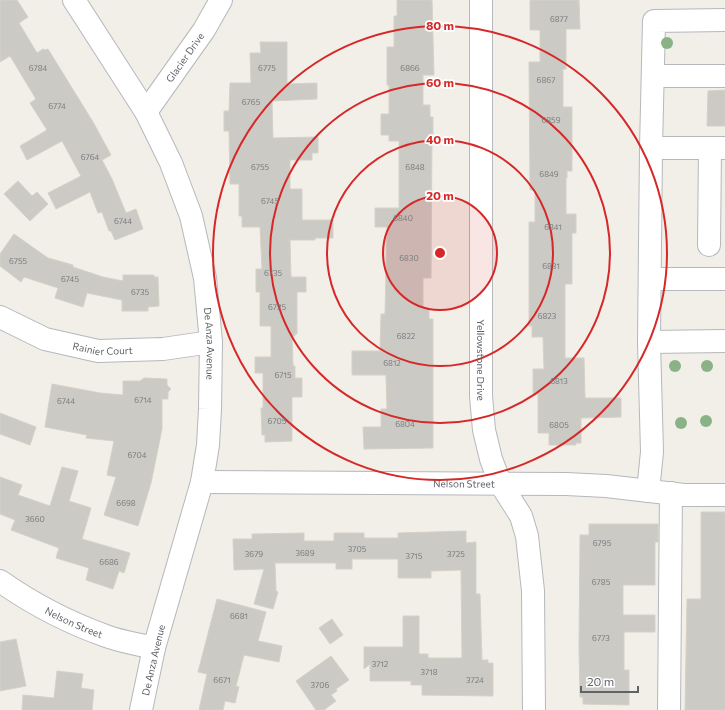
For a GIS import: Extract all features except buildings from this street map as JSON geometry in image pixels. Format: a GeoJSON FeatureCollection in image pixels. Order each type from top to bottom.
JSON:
{"type":"FeatureCollection","features":[{"type":"Feature","properties":{"kind":"street","name":"De Anza Avenue"},"geometry":{"type":"LineString","coordinates":[[74,0],[146,112],[171,163],[191,216],[206,278],[211,342],[208,445],[202,482],[154,648],[141,710]]}},
{"type":"Feature","properties":{"kind":"street","name":"Glacier Drive"},"geometry":{"type":"LineString","coordinates":[[146,112],[204,30],[220,0]]}},
{"type":"Feature","properties":{"kind":"street","name":"Yellowstone Drive"},"geometry":{"type":"LineString","coordinates":[[481,0],[481,396],[484,430],[491,459],[500,483],[521,516],[527,536],[533,591],[534,710]]}},
{"type":"Feature","properties":{"kind":"street"},"geometry":{"type":"LineString","coordinates":[[648,491],[652,452],[649,342],[654,20],[725,20]]}},
{"type":"Feature","properties":{"kind":"street"},"geometry":{"type":"LineString","coordinates":[[652,76],[725,76]]}},
{"type":"Feature","properties":{"kind":"street"},"geometry":{"type":"LineString","coordinates":[[651,148],[718,148],[709,245]]}},
{"type":"Feature","properties":{"kind":"street"},"geometry":{"type":"LineString","coordinates":[[650,280],[725,279]]}},
{"type":"Feature","properties":{"kind":"street","name":"Rainier Court"},"geometry":{"type":"LineString","coordinates":[[0,317],[45,340],[98,351],[163,349],[211,342]]}},
{"type":"Feature","properties":{"kind":"street"},"geometry":{"type":"LineString","coordinates":[[649,342],[725,341]]}},
{"type":"Feature","properties":{"kind":"street","name":"Nelson Street"},"geometry":{"type":"LineString","coordinates":[[202,482],[566,484],[606,486],[671,494],[725,495]]}},
{"type":"Feature","properties":{"kind":"street"},"geometry":{"type":"LineString","coordinates":[[669,710],[671,494]]}},
{"type":"Feature","properties":{"kind":"street","name":"Nelson Street"},"geometry":{"type":"LineString","coordinates":[[0,581],[19,594],[62,618],[108,637],[154,648]]}}]}
